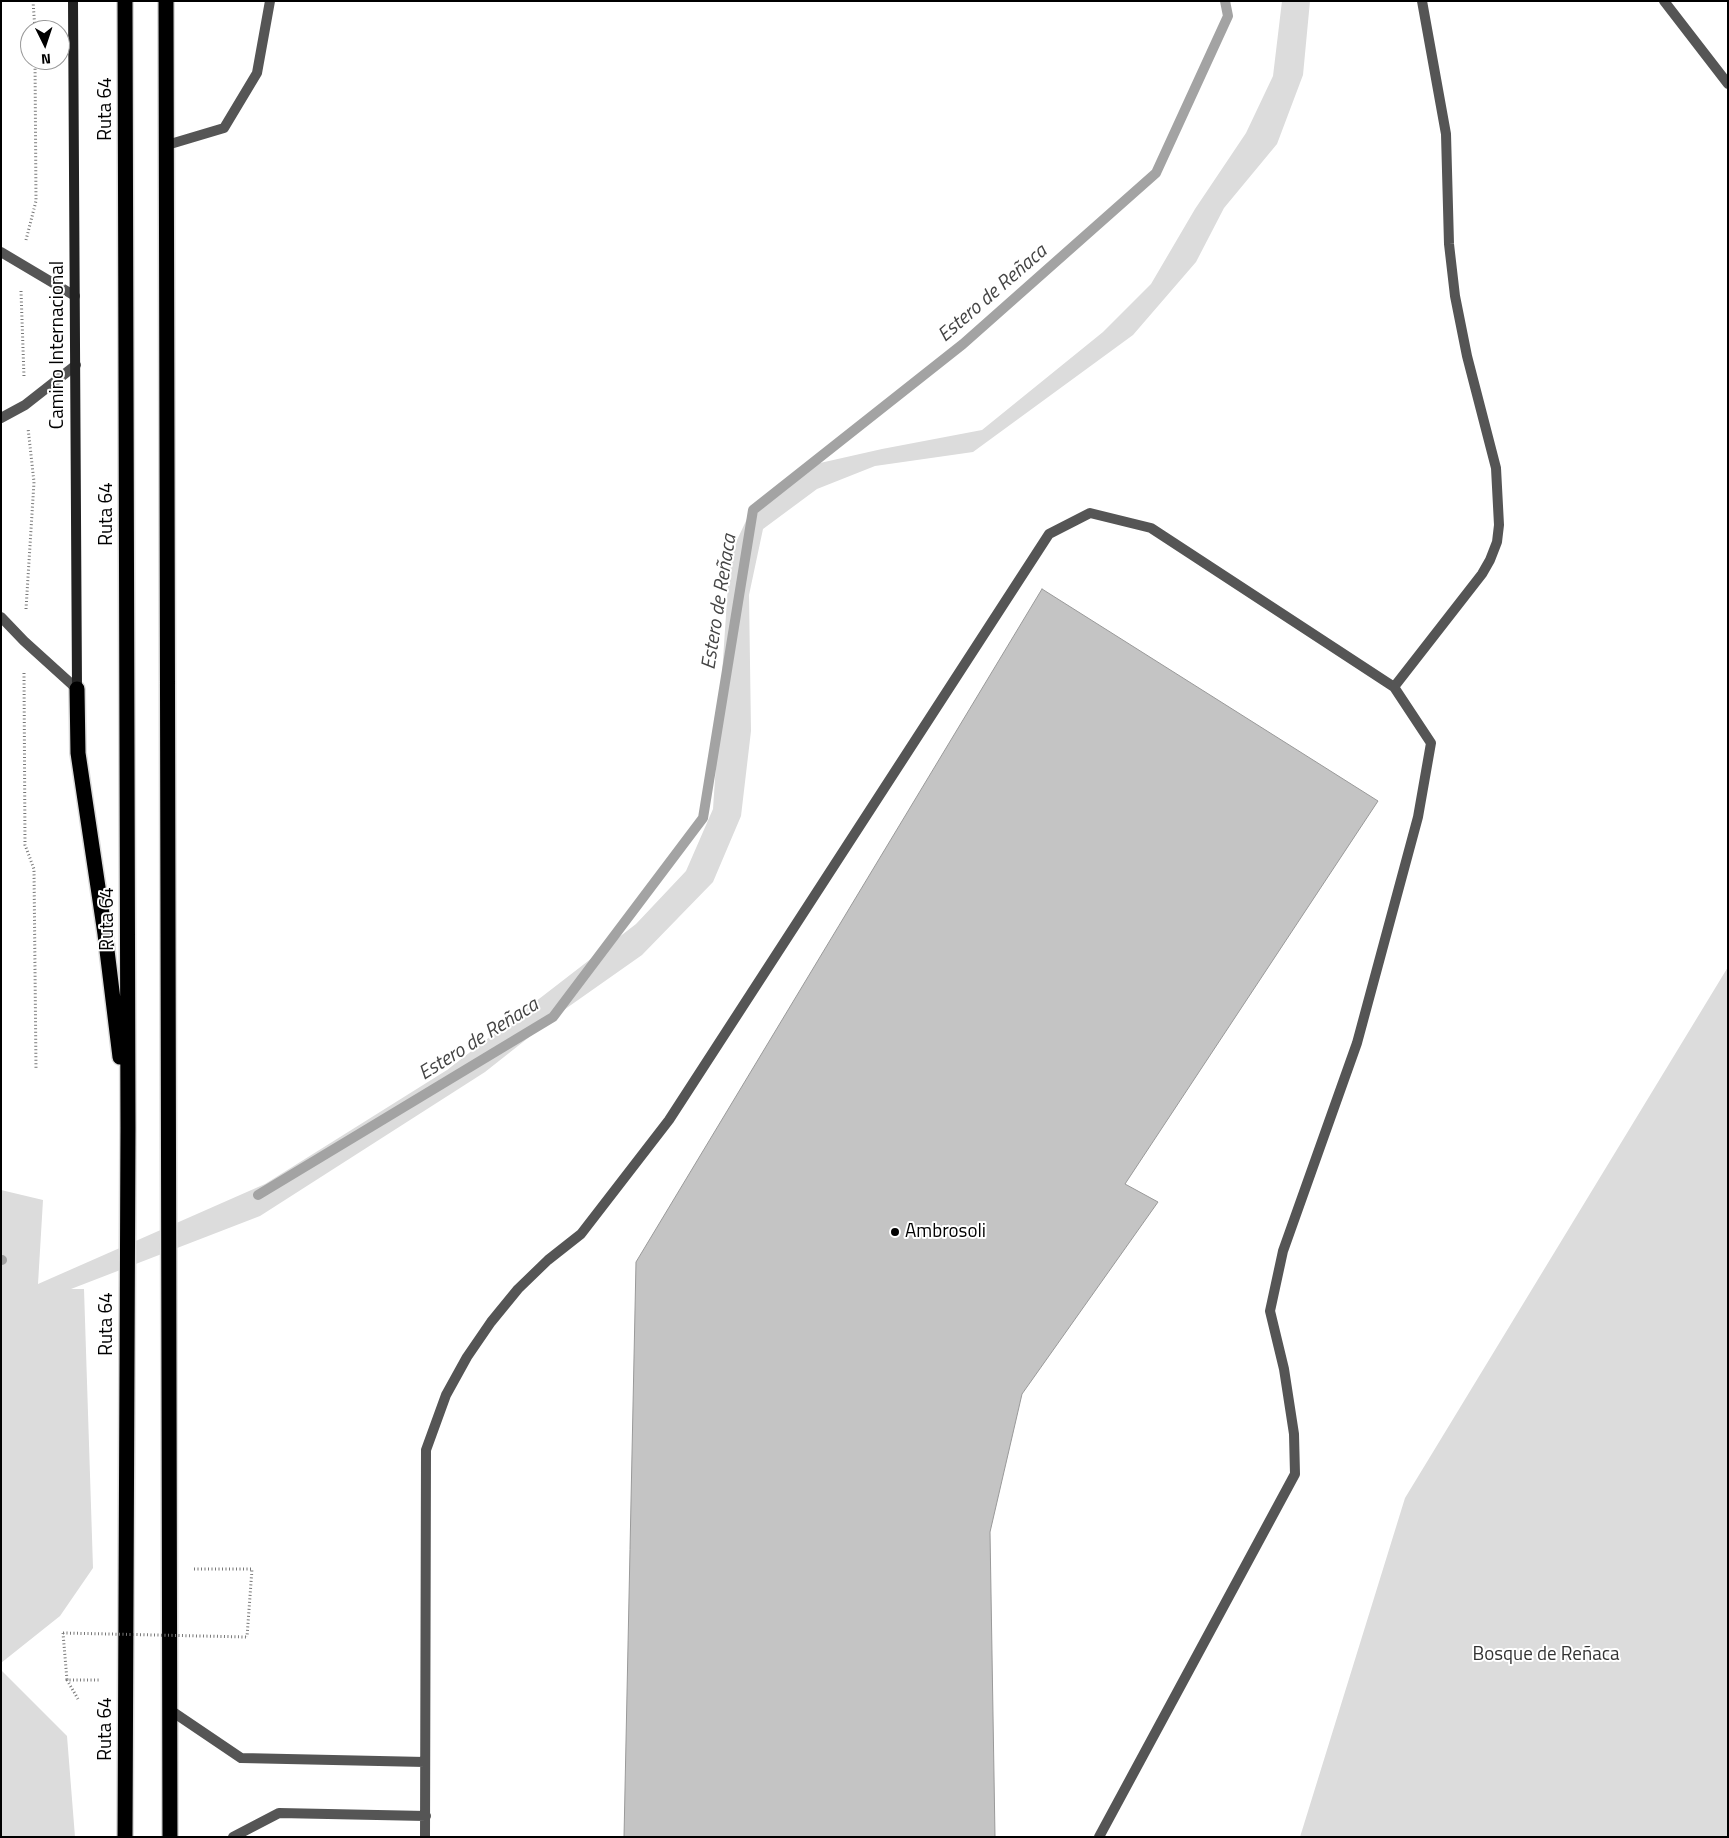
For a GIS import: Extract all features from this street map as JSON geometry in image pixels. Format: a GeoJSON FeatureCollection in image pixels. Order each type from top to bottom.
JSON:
{"type":"FeatureCollection","features":[{"type":"Feature","properties":{"kind":"highway","name":"Ruta 64"},"geometry":{"type":"LineString","coordinates":[[125,1837],[128,1126],[126,1]]}},
{"type":"Feature","properties":{"kind":"highway"},"geometry":{"type":"LineString","coordinates":[[166,1],[170,1837]]}},
{"type":"Feature","properties":{"kind":"highway"},"geometry":{"type":"LineString","coordinates":[[78,689],[78,753],[105,934],[128,1126]]}},
{"type":"Feature","properties":{"kind":"main road","name":"Camino Internacional"},"geometry":{"type":"LineString","coordinates":[[73,1],[78,689]]}},
{"type":"Feature","properties":{"kind":"lane"},"geometry":{"type":"LineString","coordinates":[[167,145],[224,128],[257,73],[270,1]]}},
{"type":"Feature","properties":{"kind":"lane"},"geometry":{"type":"LineString","coordinates":[[1394,687],[1482,574],[1497,542],[1499,524],[1499,494],[1492,450],[1467,356],[1455,296],[1449,244],[1446,134],[1422,1]]}},
{"type":"Feature","properties":{"kind":"lane"},"geometry":{"type":"LineString","coordinates":[[1664,1],[1728,84]]}},
{"type":"Feature","properties":{"kind":"lane"},"geometry":{"type":"LineString","coordinates":[[1,252],[75,296]]}},
{"type":"Feature","properties":{"kind":"lane"},"geometry":{"type":"LineString","coordinates":[[1,418],[25,405],[76,365]]}},
{"type":"Feature","properties":{"kind":"lane"},"geometry":{"type":"LineString","coordinates":[[426,1837],[426,1450],[446,1395],[467,1357],[491,1322],[524,1284],[581,1234],[669,1120],[1049,534],[1090,513],[1151,528],[1394,687],[1431,743],[1418,817],[1357,1043],[1284,1251],[1270,1311],[1286,1378],[1294,1434],[1295,1474],[1099,1837]]}},
{"type":"Feature","properties":{"kind":"lane"},"geometry":{"type":"LineString","coordinates":[[1,617],[24,641],[78,689]]}},
{"type":"Feature","properties":{"kind":"lane"},"geometry":{"type":"LineString","coordinates":[[170,1710],[241,1758],[425,1762]]}},
{"type":"Feature","properties":{"kind":"lane"},"geometry":{"type":"LineString","coordinates":[[233,1837],[279,1813],[426,1816]]}},
{"type":"Feature","properties":{"kind":"path"},"geometry":{"type":"LineString","coordinates":[[34,1],[34,20]]}},
{"type":"Feature","properties":{"kind":"path"},"geometry":{"type":"LineString","coordinates":[[35,70],[36,202],[28,229],[22,263],[21,295],[25,405],[34,482],[24,641],[25,845],[34,869],[36,1070]]}},
{"type":"Feature","properties":{"kind":"path"},"geometry":{"type":"LineString","coordinates":[[78,1699],[67,1680],[63,1633],[248,1637],[252,1569],[169,1570]]}},
{"type":"Feature","properties":{"kind":"path"},"geometry":{"type":"LineString","coordinates":[[67,1680],[126,1681]]}},
{"type":"Feature","properties":{"kind":"green space"},"geometry":{"type":"Polygon","coordinates":[[[1282,1],[1310,1],[1303,75],[1277,144],[1224,208],[1196,262],[1133,335],[973,452],[875,466],[817,489],[763,529],[749,595],[751,731],[741,816],[713,882],[642,955],[561,1012],[485,1072],[260,1216],[71,1289],[84,1289],[93,1568],[60,1616],[1,1663],[1,1190],[43,1200],[38,1284],[265,1184],[447,1070],[636,924],[686,871],[713,809],[730,555],[753,506],[820,463],[982,430],[1103,332],[1151,284],[1195,209],[1246,133],[1273,76],[1282,1]]]}},
{"type":"Feature","properties":{"kind":"green space","name":"Bosque de Reñaca"},"geometry":{"type":"Polygon","coordinates":[[[1728,967],[1728,1837],[1300,1837],[1405,1498],[1728,967]]]}},
{"type":"Feature","properties":{"kind":"green space"},"geometry":{"type":"Polygon","coordinates":[[[1,1670],[67,1736],[75,1837],[1,1837],[1,1670]]]}},
{"type":"Feature","properties":{"kind":"building","name":"Ambrosoli"},"geometry":{"type":"Polygon","coordinates":[[[1042,589],[1378,801],[1125,1184],[1158,1202],[1022,1394],[990,1532],[995,1837],[624,1837],[636,1262],[1042,589]]]}},
{"type":"Feature","properties":{"kind":"waterway","name":"Estero de Reñaca"},"geometry":{"type":"LineString","coordinates":[[258,1195],[553,1017],[703,818],[753,510],[963,344],[1156,173],[1228,16],[1225,1]]}},
{"type":"Feature","properties":{"kind":"place","name":"Ambrosoli"},"geometry":{"type":"Point","coordinates":[895,1232]}}]}
